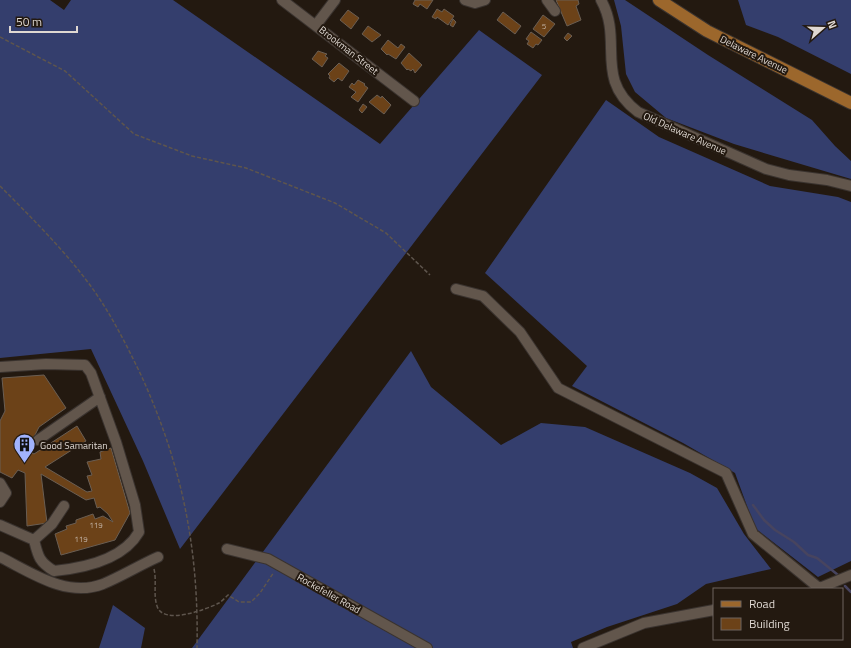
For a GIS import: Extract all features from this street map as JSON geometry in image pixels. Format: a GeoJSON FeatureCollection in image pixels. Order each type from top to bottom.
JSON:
{"type":"FeatureCollection","features":[{"type":"Feature","properties":{"kind":"main road","name":"Delaware Avenue"},"geometry":{"type":"LineString","coordinates":[[659,0],[707,31],[851,102]]}},
{"type":"Feature","properties":{"kind":"street","name":"Brookman Street"},"geometry":{"type":"LineString","coordinates":[[282,0],[414,101]]}},
{"type":"Feature","properties":{"kind":"street"},"geometry":{"type":"LineString","coordinates":[[316,25],[335,0]]}},
{"type":"Feature","properties":{"kind":"street"},"geometry":{"type":"LineString","coordinates":[[466,0],[478,2],[485,0]]}},
{"type":"Feature","properties":{"kind":"street"},"geometry":{"type":"LineString","coordinates":[[547,0],[555,11]]}},
{"type":"Feature","properties":{"kind":"street","name":"Old Delaware Avenue"},"geometry":{"type":"LineString","coordinates":[[601,0],[610,25],[610,60],[613,80],[624,99],[638,112],[771,170],[789,175],[836,182],[851,186]]}},
{"type":"Feature","properties":{"kind":"street"},"geometry":{"type":"LineString","coordinates":[[456,288],[484,296],[520,332],[558,388],[726,473],[753,534],[817,588]]}},
{"type":"Feature","properties":{"kind":"street"},"geometry":{"type":"LineString","coordinates":[[0,367],[46,364],[86,365],[91,373],[100,397],[135,505],[139,532],[130,546],[108,558],[77,569],[54,572],[42,564],[34,540]]}},
{"type":"Feature","properties":{"kind":"street"},"geometry":{"type":"LineString","coordinates":[[38,440],[100,397]]}},
{"type":"Feature","properties":{"kind":"street"},"geometry":{"type":"LineString","coordinates":[[0,483],[6,493],[0,502]]}},
{"type":"Feature","properties":{"kind":"street"},"geometry":{"type":"LineString","coordinates":[[34,540],[52,524],[64,506]]}},
{"type":"Feature","properties":{"kind":"street"},"geometry":{"type":"LineString","coordinates":[[0,525],[34,540]]}},
{"type":"Feature","properties":{"kind":"street","name":"Rockefeller Road"},"geometry":{"type":"LineString","coordinates":[[227,549],[268,559],[428,648]]}},
{"type":"Feature","properties":{"kind":"street"},"geometry":{"type":"LineString","coordinates":[[0,557],[46,580],[81,589],[105,583],[155,558]]}},
{"type":"Feature","properties":{"kind":"street"},"geometry":{"type":"LineString","coordinates":[[820,588],[851,575]]}},
{"type":"Feature","properties":{"kind":"street"},"geometry":{"type":"LineString","coordinates":[[583,648],[644,623],[713,610]]}},
{"type":"Feature","properties":{"kind":"path"},"geometry":{"type":"LineString","coordinates":[[0,37],[65,71],[134,134],[192,156],[246,168],[335,203],[386,233],[430,275]]}},
{"type":"Feature","properties":{"kind":"path"},"geometry":{"type":"LineString","coordinates":[[0,186],[30,216],[95,292],[125,341],[158,412],[171,449],[184,498],[193,549],[197,611],[197,648]]}},
{"type":"Feature","properties":{"kind":"path"},"geometry":{"type":"LineString","coordinates":[[155,558],[157,608],[162,613],[169,616],[197,611],[220,603],[228,595],[240,602],[251,602],[260,593],[278,565]]}},
{"type":"Feature","properties":{"kind":"shaded area"},"geometry":{"type":"Polygon","coordinates":[[[0,0],[50,0],[64,10],[71,0],[173,0],[380,144],[479,30],[542,75],[180,549],[143,461],[91,349],[0,358],[0,0]]]}},
{"type":"Feature","properties":{"kind":"shaded area"},"geometry":{"type":"Polygon","coordinates":[[[614,0],[625,0],[708,55],[812,120],[835,146],[851,161],[851,179],[734,144],[666,118],[635,92],[626,74],[621,26],[614,0]]]}},
{"type":"Feature","properties":{"kind":"shaded area"},"geometry":{"type":"Polygon","coordinates":[[[738,0],[851,0],[851,74],[778,37],[746,25],[738,0]]]}},
{"type":"Feature","properties":{"kind":"shaded area"},"geometry":{"type":"Polygon","coordinates":[[[606,100],[659,137],[770,186],[838,197],[851,202],[851,561],[818,577],[755,528],[735,473],[683,443],[572,386],[587,366],[485,273],[606,100]]]}},
{"type":"Feature","properties":{"kind":"shaded area"},"geometry":{"type":"Polygon","coordinates":[[[411,351],[431,387],[501,445],[541,423],[585,427],[690,473],[717,488],[744,534],[771,569],[706,584],[677,604],[607,627],[571,642],[573,648],[192,648],[411,351]]]}},
{"type":"Feature","properties":{"kind":"shaded area"},"geometry":{"type":"Polygon","coordinates":[[[113,605],[145,628],[141,648],[99,648],[113,605]]]}},
{"type":"Feature","properties":{"kind":"building"},"geometry":{"type":"Polygon","coordinates":[[[415,0],[433,0],[427,9],[420,4],[418,7],[413,4],[415,0]]]}},
{"type":"Feature","properties":{"kind":"building"},"geometry":{"type":"Polygon","coordinates":[[[556,0],[578,0],[579,4],[576,6],[581,20],[567,26],[556,0]]]}},
{"type":"Feature","properties":{"kind":"building"},"geometry":{"type":"Polygon","coordinates":[[[437,9],[442,12],[444,9],[454,16],[448,25],[437,17],[436,19],[432,17],[437,9]]]}},
{"type":"Feature","properties":{"kind":"building"},"geometry":{"type":"Polygon","coordinates":[[[348,10],[359,18],[351,29],[340,20],[348,10]]]}},
{"type":"Feature","properties":{"kind":"building"},"geometry":{"type":"Polygon","coordinates":[[[503,12],[521,26],[515,34],[497,20],[503,12]]]}},
{"type":"Feature","properties":{"kind":"building"},"geometry":{"type":"Polygon","coordinates":[[[543,15],[555,24],[544,37],[533,29],[543,15]]]}},
{"type":"Feature","properties":{"kind":"building"},"geometry":{"type":"Polygon","coordinates":[[[453,19],[456,22],[453,27],[450,25],[453,19]]]}},
{"type":"Feature","properties":{"kind":"building"},"geometry":{"type":"Polygon","coordinates":[[[368,26],[381,35],[372,42],[362,34],[368,26]]]}},
{"type":"Feature","properties":{"kind":"building"},"geometry":{"type":"Polygon","coordinates":[[[531,32],[542,40],[533,48],[527,44],[529,41],[526,39],[531,32]]]}},
{"type":"Feature","properties":{"kind":"building"},"geometry":{"type":"Polygon","coordinates":[[[568,33],[572,36],[567,41],[564,38],[568,33]]]}},
{"type":"Feature","properties":{"kind":"building"},"geometry":{"type":"Polygon","coordinates":[[[388,40],[398,48],[401,44],[405,47],[396,59],[388,54],[387,55],[381,49],[388,40]]]}},
{"type":"Feature","properties":{"kind":"building"},"geometry":{"type":"Polygon","coordinates":[[[318,51],[327,54],[325,56],[328,58],[322,67],[312,59],[318,51]]]}},
{"type":"Feature","properties":{"kind":"building"},"geometry":{"type":"Polygon","coordinates":[[[409,53],[422,65],[415,73],[413,69],[411,71],[408,69],[407,70],[401,63],[409,53]]]}},
{"type":"Feature","properties":{"kind":"building"},"geometry":{"type":"Polygon","coordinates":[[[339,63],[349,71],[342,81],[338,78],[334,82],[329,78],[330,76],[328,74],[339,63]]]}},
{"type":"Feature","properties":{"kind":"building"},"geometry":{"type":"Polygon","coordinates":[[[358,80],[365,84],[364,85],[368,88],[358,102],[351,97],[356,92],[349,87],[352,83],[354,85],[358,80]]]}},
{"type":"Feature","properties":{"kind":"building"},"geometry":{"type":"Polygon","coordinates":[[[377,95],[381,98],[382,96],[391,105],[384,114],[369,102],[377,95]]]}},
{"type":"Feature","properties":{"kind":"building"},"geometry":{"type":"Polygon","coordinates":[[[363,104],[367,107],[362,113],[359,110],[363,104]]]}},
{"type":"Feature","properties":{"kind":"building","name":"Good Samaritan"},"geometry":{"type":"Polygon","coordinates":[[[44,375],[66,408],[39,427],[27,451],[34,454],[77,426],[86,441],[45,467],[87,492],[92,491],[87,476],[92,475],[87,462],[101,459],[100,452],[111,448],[130,513],[115,540],[61,555],[55,534],[67,529],[66,526],[76,523],[76,520],[93,514],[95,519],[103,516],[113,522],[108,514],[100,507],[97,508],[94,498],[86,500],[41,474],[47,523],[27,526],[25,473],[18,470],[12,478],[0,472],[0,421],[5,411],[2,378],[44,375]]]}},
{"type":"Feature","properties":{"kind":"waterway"},"geometry":{"type":"LineString","coordinates":[[753,505],[764,520],[775,530],[794,542],[808,555],[817,558],[838,575]]}},
{"type":"Feature","properties":{"kind":"waterway"},"geometry":{"type":"LineString","coordinates":[[845,586],[851,592]]}},
{"type":"Feature","properties":{"kind":"place","name":"Good Samaritan"},"geometry":{"type":"Point","coordinates":[24,464]}}]}
